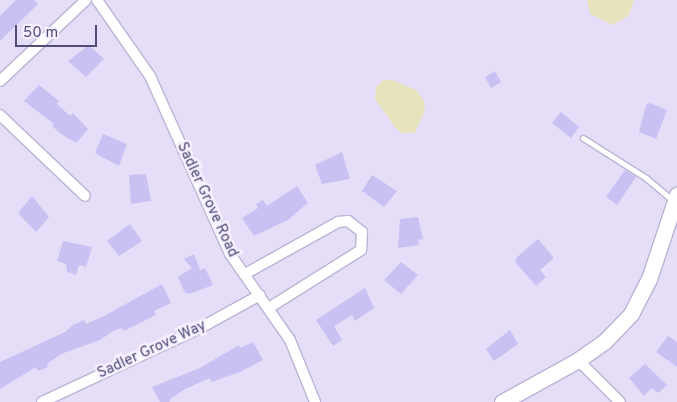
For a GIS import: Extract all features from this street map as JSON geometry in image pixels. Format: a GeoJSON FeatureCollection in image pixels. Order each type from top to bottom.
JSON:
{"type":"FeatureCollection","features":[{"type":"Feature","properties":{"kind":"street"},"geometry":{"type":"LineString","coordinates":[[0,81],[86,0]]}},
{"type":"Feature","properties":{"kind":"street","name":"Sadler Grove Road"},"geometry":{"type":"LineString","coordinates":[[97,0],[150,76],[230,254],[270,308],[290,340],[315,402]]}},
{"type":"Feature","properties":{"kind":"street"},"geometry":{"type":"LineString","coordinates":[[0,115],[85,196]]}},
{"type":"Feature","properties":{"kind":"street"},"geometry":{"type":"LineString","coordinates":[[502,402],[578,360],[605,341],[631,314],[649,279],[676,199]]}},
{"type":"Feature","properties":{"kind":"street"},"geometry":{"type":"LineString","coordinates":[[245,274],[338,222],[348,221],[362,232],[361,250],[270,308]]}},
{"type":"Feature","properties":{"kind":"street","name":"Sadler Grove Way"},"geometry":{"type":"LineString","coordinates":[[42,402],[202,327],[260,295]]}},
{"type":"Feature","properties":{"kind":"street"},"geometry":{"type":"LineString","coordinates":[[578,360],[620,402]]}},
{"type":"Feature","properties":{"kind":"lane"},"geometry":{"type":"LineString","coordinates":[[583,138],[676,199]]}},
{"type":"Feature","properties":{"kind":"shaded area"},"geometry":{"type":"Polygon","coordinates":[[[0,0],[677,0],[677,402],[0,402],[0,0]]]}},
{"type":"Feature","properties":{"kind":"shaded area"},"geometry":{"type":"Polygon","coordinates":[[[587,0],[633,0],[633,4],[628,16],[613,25],[590,14],[587,0]]]}},
{"type":"Feature","properties":{"kind":"shaded area"},"geometry":{"type":"Polygon","coordinates":[[[383,80],[392,80],[416,90],[424,101],[425,110],[415,133],[401,133],[375,99],[376,87],[383,80]]]}},
{"type":"Feature","properties":{"kind":"building"},"geometry":{"type":"Polygon","coordinates":[[[16,0],[34,0],[38,4],[0,41],[0,16],[16,0]]]}},
{"type":"Feature","properties":{"kind":"building"},"geometry":{"type":"Polygon","coordinates":[[[89,45],[104,59],[86,77],[68,61],[89,45]]]}},
{"type":"Feature","properties":{"kind":"building"},"geometry":{"type":"Polygon","coordinates":[[[495,71],[501,82],[491,88],[485,77],[495,71]]]}},
{"type":"Feature","properties":{"kind":"building"},"geometry":{"type":"Polygon","coordinates":[[[39,85],[59,101],[57,104],[70,116],[73,113],[88,129],[76,143],[61,134],[52,126],[54,124],[24,101],[39,85]]]}},
{"type":"Feature","properties":{"kind":"building"},"geometry":{"type":"Polygon","coordinates":[[[650,103],[667,110],[656,139],[639,132],[646,105],[650,103]]]}},
{"type":"Feature","properties":{"kind":"building"},"geometry":{"type":"Polygon","coordinates":[[[561,112],[579,127],[571,138],[552,123],[561,112]]]}},
{"type":"Feature","properties":{"kind":"building"},"geometry":{"type":"Polygon","coordinates":[[[103,134],[127,144],[119,166],[95,153],[103,134]]]}},
{"type":"Feature","properties":{"kind":"building"},"geometry":{"type":"Polygon","coordinates":[[[342,152],[350,179],[322,184],[315,165],[342,152]]]}},
{"type":"Feature","properties":{"kind":"building"},"geometry":{"type":"Polygon","coordinates":[[[625,170],[636,177],[617,205],[606,197],[625,170]]]}},
{"type":"Feature","properties":{"kind":"building"},"geometry":{"type":"Polygon","coordinates":[[[146,174],[151,201],[131,204],[129,175],[146,174]]]}},
{"type":"Feature","properties":{"kind":"building"},"geometry":{"type":"Polygon","coordinates":[[[372,175],[397,191],[384,207],[362,191],[372,175]]]}},
{"type":"Feature","properties":{"kind":"building"},"geometry":{"type":"Polygon","coordinates":[[[297,186],[308,203],[288,220],[254,236],[242,218],[258,208],[256,204],[263,200],[267,206],[297,186]]]}},
{"type":"Feature","properties":{"kind":"building"},"geometry":{"type":"Polygon","coordinates":[[[32,196],[49,217],[36,232],[18,213],[32,196]]]}},
{"type":"Feature","properties":{"kind":"building"},"geometry":{"type":"Polygon","coordinates":[[[418,217],[423,239],[418,240],[419,245],[398,248],[400,219],[418,217]]]}},
{"type":"Feature","properties":{"kind":"building"},"geometry":{"type":"Polygon","coordinates":[[[130,224],[142,241],[119,256],[107,241],[130,224]]]}},
{"type":"Feature","properties":{"kind":"building"},"geometry":{"type":"Polygon","coordinates":[[[538,239],[554,258],[540,270],[546,277],[536,286],[516,263],[516,258],[538,239]]]}},
{"type":"Feature","properties":{"kind":"building"},"geometry":{"type":"Polygon","coordinates":[[[63,241],[92,247],[86,267],[79,265],[76,275],[67,272],[66,264],[57,261],[63,241]]]}},
{"type":"Feature","properties":{"kind":"building"},"geometry":{"type":"Polygon","coordinates":[[[194,254],[200,270],[205,268],[213,285],[189,294],[185,293],[178,277],[192,268],[184,259],[194,254]]]}},
{"type":"Feature","properties":{"kind":"building"},"geometry":{"type":"Polygon","coordinates":[[[401,262],[418,275],[401,294],[384,280],[401,262]]]}},
{"type":"Feature","properties":{"kind":"building"},"geometry":{"type":"Polygon","coordinates":[[[162,284],[171,303],[154,311],[156,315],[124,331],[122,328],[115,330],[100,340],[61,354],[47,364],[48,367],[38,371],[36,367],[0,389],[0,362],[65,332],[73,325],[84,320],[86,324],[102,317],[162,284]]]}},
{"type":"Feature","properties":{"kind":"building"},"geometry":{"type":"Polygon","coordinates":[[[365,288],[374,308],[355,321],[352,315],[334,326],[342,340],[333,346],[316,320],[365,288]]]}},
{"type":"Feature","properties":{"kind":"building"},"geometry":{"type":"Polygon","coordinates":[[[510,330],[518,344],[494,361],[486,349],[510,330]]]}},
{"type":"Feature","properties":{"kind":"building"},"geometry":{"type":"Polygon","coordinates":[[[668,336],[677,342],[677,367],[656,352],[668,336]]]}},
{"type":"Feature","properties":{"kind":"building"},"geometry":{"type":"Polygon","coordinates":[[[253,342],[263,360],[240,372],[212,382],[210,378],[185,389],[169,400],[170,402],[160,402],[152,387],[200,368],[239,345],[240,348],[253,342]]]}},
{"type":"Feature","properties":{"kind":"building"},"geometry":{"type":"Polygon","coordinates":[[[645,364],[667,385],[658,393],[652,388],[644,396],[629,378],[645,364]]]}}]}
